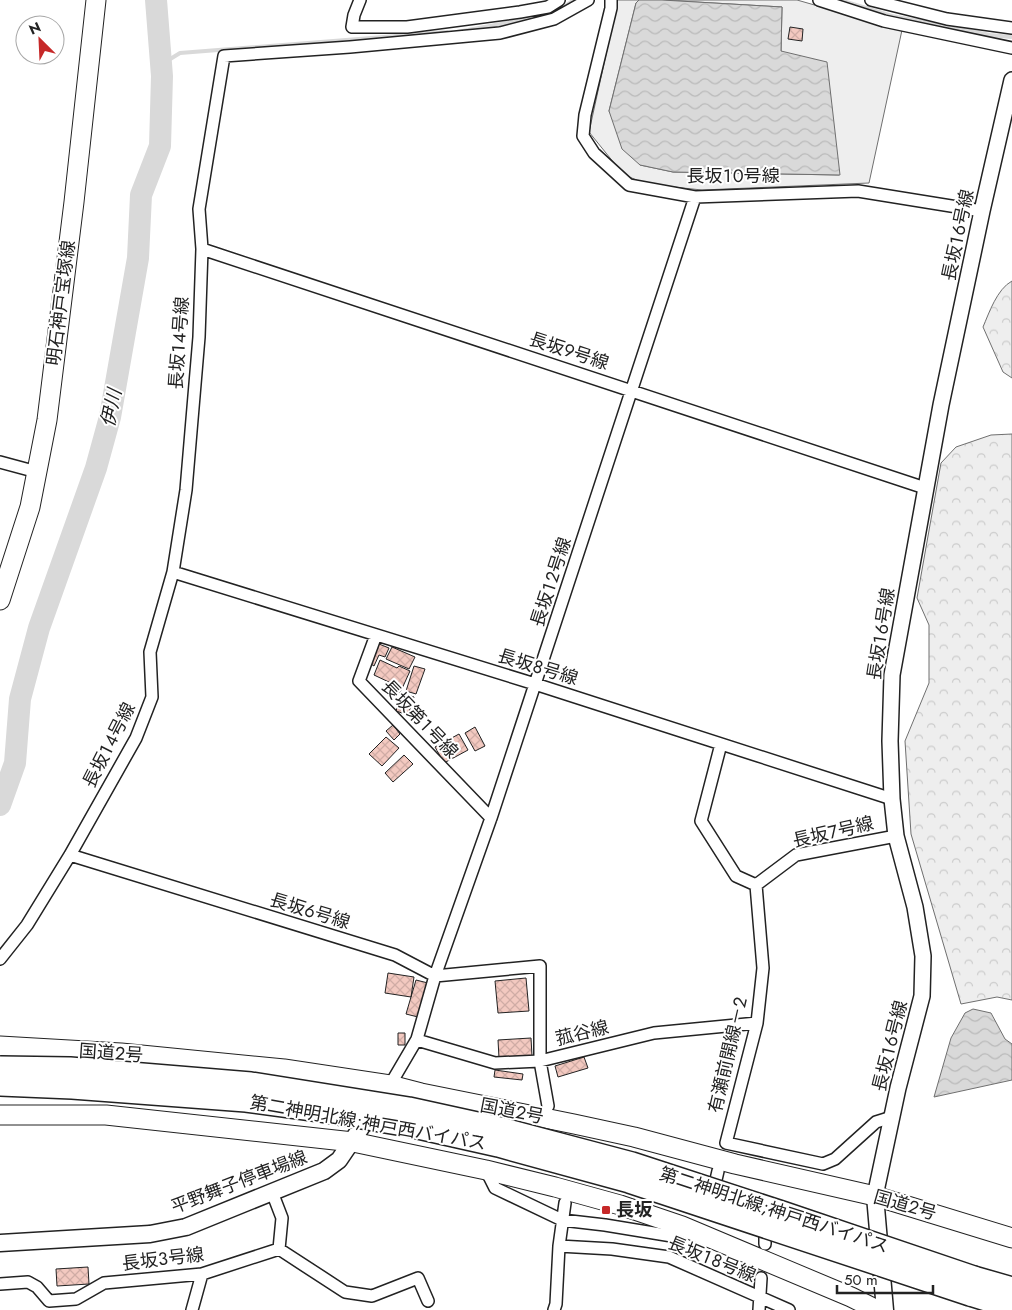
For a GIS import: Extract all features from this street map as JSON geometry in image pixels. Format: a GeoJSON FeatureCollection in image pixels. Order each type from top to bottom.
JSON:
{"type":"FeatureCollection","features":[{"type":"Feature","properties":{"kind":"highway","name":"第二神明北線;神戸西バイパス"},"geometry":{"type":"LineString","coordinates":[[0,1067],[70,1068],[251,1083],[409,1108],[500,1128],[632,1163],[782,1212],[972,1286],[1012,1308]]}},
{"type":"Feature","properties":{"kind":"highway","name":"第二神明北線;神戸西バイパス"},"geometry":{"type":"LineString","coordinates":[[0,1085],[72,1088],[246,1101],[320,1111],[427,1130],[498,1146],[629,1182],[972,1286],[1012,1288]]}},
{"type":"Feature","properties":{"kind":"main road","name":"明石神戸宝塚線"},"geometry":{"type":"LineString","coordinates":[[0,600],[30,507],[48,410],[74,202],[96,0]]}},
{"type":"Feature","properties":{"kind":"main road","name":"国道2号"},"geometry":{"type":"LineString","coordinates":[[0,1046],[122,1053],[284,1069],[390,1085],[634,1137],[735,1164],[875,1196],[1012,1238]]}},
{"type":"Feature","properties":{"kind":"main road","name":"平野舞子停車場線"},"geometry":{"type":"LineString","coordinates":[[0,1244],[150,1234],[186,1227],[324,1171],[339,1160],[353,1142],[390,1085]]}},
{"type":"Feature","properties":{"kind":"main road"},"geometry":{"type":"LineString","coordinates":[[0,1114],[106,1115],[353,1142],[486,1170],[620,1205],[682,1226],[851,1297],[877,1310]]}},
{"type":"Feature","properties":{"kind":"main road"},"geometry":{"type":"LineString","coordinates":[[875,1196],[885,1310]]}},
{"type":"Feature","properties":{"kind":"street"},"geometry":{"type":"LineString","coordinates":[[360,0],[354,15],[351,37],[407,27],[520,12],[548,7],[559,0]]}},
{"type":"Feature","properties":{"kind":"street","name":"長坂１４号線"},"geometry":{"type":"LineString","coordinates":[[0,959],[27,925],[70,855],[136,738],[152,697],[150,652],[173,572],[186,480],[199,337],[202,249],[199,209],[224,56],[351,37],[500,33],[554,19],[588,0]]}},
{"type":"Feature","properties":{"kind":"street","name":"長坂１０号線"},"geometry":{"type":"LineString","coordinates":[[611,0],[611,8],[584,115],[583,136],[594,153],[629,185],[696,197],[858,191],[982,212]]}},
{"type":"Feature","properties":{"kind":"street"},"geometry":{"type":"LineString","coordinates":[[819,0],[884,21],[1012,48]]}},
{"type":"Feature","properties":{"kind":"street"},"geometry":{"type":"LineString","coordinates":[[871,0],[947,20],[1012,28]]}},
{"type":"Feature","properties":{"kind":"street","name":"長坂１６号線"},"geometry":{"type":"LineString","coordinates":[[875,1196],[898,1088],[922,996],[924,956],[915,907],[896,836],[892,799],[890,741],[892,675],[941,405],[1012,80]]}},
{"type":"Feature","properties":{"kind":"street","name":"長坂１２号線"},"geometry":{"type":"LineString","coordinates":[[390,1085],[417,1040],[435,976],[491,818],[696,197]]}},
{"type":"Feature","properties":{"kind":"street","name":"長坂９号線"},"geometry":{"type":"LineString","coordinates":[[202,249],[925,488]]}},
{"type":"Feature","properties":{"kind":"street"},"geometry":{"type":"LineString","coordinates":[[0,462],[37,472]]}},
{"type":"Feature","properties":{"kind":"street","name":"長坂８号線"},"geometry":{"type":"LineString","coordinates":[[173,572],[535,684],[892,799]]}},
{"type":"Feature","properties":{"kind":"street","name":"長坂第１号線"},"geometry":{"type":"LineString","coordinates":[[376,635],[359,681],[491,818]]}},
{"type":"Feature","properties":{"kind":"street"},"geometry":{"type":"LineString","coordinates":[[721,744],[702,821],[736,876],[756,884]]}},
{"type":"Feature","properties":{"kind":"street","name":"長坂７号線"},"geometry":{"type":"LineString","coordinates":[[756,884],[796,855],[896,836]]}},
{"type":"Feature","properties":{"kind":"street","name":"長坂６号線"},"geometry":{"type":"LineString","coordinates":[[70,855],[395,955],[435,976]]}},
{"type":"Feature","properties":{"kind":"street","name":"有瀬前開線－２"},"geometry":{"type":"LineString","coordinates":[[756,884],[762,968],[757,1023],[726,1143],[823,1164],[836,1159],[876,1122],[892,1117]]}},
{"type":"Feature","properties":{"kind":"street"},"geometry":{"type":"LineString","coordinates":[[435,976],[540,966],[540,1060],[548,1106]]}},
{"type":"Feature","properties":{"kind":"street","name":"菰谷線"},"geometry":{"type":"LineString","coordinates":[[417,1040],[495,1063],[540,1060],[654,1033],[757,1023]]}},
{"type":"Feature","properties":{"kind":"street"},"geometry":{"type":"LineString","coordinates":[[550,1128],[568,1178]]}},
{"type":"Feature","properties":{"kind":"street"},"geometry":{"type":"LineString","coordinates":[[561,1157],[659,1182],[765,1219],[765,1244]]}},
{"type":"Feature","properties":{"kind":"street"},"geometry":{"type":"LineString","coordinates":[[486,1170],[495,1188],[562,1220],[672,1236],[682,1226]]}},
{"type":"Feature","properties":{"kind":"street"},"geometry":{"type":"LineString","coordinates":[[711,1200],[718,1172]]}},
{"type":"Feature","properties":{"kind":"street"},"geometry":{"type":"LineString","coordinates":[[272,1192],[282,1218],[279,1249],[345,1292],[372,1296],[418,1278],[428,1301]]}},
{"type":"Feature","properties":{"kind":"street"},"geometry":{"type":"LineString","coordinates":[[554,1310],[556,1304],[559,1246],[565,1203]]}},
{"type":"Feature","properties":{"kind":"street","name":"長坂１８号線"},"geometry":{"type":"LineString","coordinates":[[559,1246],[612,1248],[669,1256],[789,1310]]}},
{"type":"Feature","properties":{"kind":"street","name":"長坂３号線"},"geometry":{"type":"LineString","coordinates":[[0,1284],[28,1282],[37,1287],[49,1301],[76,1299],[104,1283],[202,1274],[279,1249]]}},
{"type":"Feature","properties":{"kind":"street"},"geometry":{"type":"LineString","coordinates":[[192,1310],[202,1274]]}},
{"type":"Feature","properties":{"kind":"street"},"geometry":{"type":"LineString","coordinates":[[759,1310],[762,1278]]}},
{"type":"Feature","properties":{"kind":"green space"},"geometry":{"type":"Polygon","coordinates":[[[616,0],[639,0],[636,3],[609,111],[640,165],[673,172],[839,175],[781,51],[782,7],[662,0],[797,0],[902,30],[869,183],[702,190],[645,184],[623,174],[589,132],[616,9],[616,0]]]}},
{"type":"Feature","properties":{"kind":"green space"},"geometry":{"type":"Polygon","coordinates":[[[1012,281],[1012,378],[1003,372],[983,327],[998,295],[1012,281]]]}},
{"type":"Feature","properties":{"kind":"green space"},"geometry":{"type":"Polygon","coordinates":[[[1012,434],[1012,1000],[997,997],[961,1004],[911,834],[905,741],[929,683],[929,625],[917,598],[941,463],[956,447],[991,435],[1012,434]]]}},
{"type":"Feature","properties":{"kind":"water"},"geometry":{"type":"Polygon","coordinates":[[[639,0],[782,7],[781,51],[827,62],[840,175],[673,172],[640,165],[622,149],[609,111],[636,3],[639,0]]]}},
{"type":"Feature","properties":{"kind":"water"},"geometry":{"type":"Polygon","coordinates":[[[973,1009],[991,1013],[1005,1039],[1012,1044],[1012,1080],[934,1097],[951,1038],[965,1013],[973,1009]]]}},
{"type":"Feature","properties":{"kind":"building"},"geometry":{"type":"Polygon","coordinates":[[[790,27],[803,29],[802,41],[788,39],[790,27]]]}},
{"type":"Feature","properties":{"kind":"building"},"geometry":{"type":"Polygon","coordinates":[[[379,644],[389,648],[385,657],[379,655],[374,666],[371,664],[379,644]]]}},
{"type":"Feature","properties":{"kind":"building"},"geometry":{"type":"Polygon","coordinates":[[[392,647],[415,657],[409,669],[386,659],[392,647]]]}},
{"type":"Feature","properties":{"kind":"building"},"geometry":{"type":"Polygon","coordinates":[[[380,660],[397,668],[399,666],[410,671],[400,693],[388,688],[391,683],[374,675],[380,660]]]}},
{"type":"Feature","properties":{"kind":"building"},"geometry":{"type":"Polygon","coordinates":[[[414,666],[425,669],[416,694],[406,691],[414,666]]]}},
{"type":"Feature","properties":{"kind":"building"},"geometry":{"type":"Polygon","coordinates":[[[402,693],[414,697],[408,715],[396,711],[402,693]]]}},
{"type":"Feature","properties":{"kind":"building"},"geometry":{"type":"Polygon","coordinates":[[[393,725],[400,734],[394,740],[386,731],[393,725]]]}},
{"type":"Feature","properties":{"kind":"building"},"geometry":{"type":"Polygon","coordinates":[[[475,727],[485,746],[475,751],[465,733],[475,727]]]}},
{"type":"Feature","properties":{"kind":"building"},"geometry":{"type":"Polygon","coordinates":[[[459,734],[468,750],[444,763],[435,747],[459,734]]]}},
{"type":"Feature","properties":{"kind":"building"},"geometry":{"type":"Polygon","coordinates":[[[386,737],[399,748],[382,766],[369,754],[386,737]]]}},
{"type":"Feature","properties":{"kind":"building"},"geometry":{"type":"Polygon","coordinates":[[[404,755],[413,764],[393,782],[385,773],[404,755]]]}},
{"type":"Feature","properties":{"kind":"building"},"geometry":{"type":"Polygon","coordinates":[[[388,973],[414,977],[411,997],[385,993],[388,973]]]}},
{"type":"Feature","properties":{"kind":"building"},"geometry":{"type":"Polygon","coordinates":[[[526,978],[529,1011],[498,1013],[495,981],[526,978]]]}},
{"type":"Feature","properties":{"kind":"building"},"geometry":{"type":"Polygon","coordinates":[[[416,980],[428,983],[418,1017],[406,1014],[416,980]]]}},
{"type":"Feature","properties":{"kind":"building"},"geometry":{"type":"Polygon","coordinates":[[[398,1033],[405,1033],[405,1045],[398,1045],[398,1033]]]}},
{"type":"Feature","properties":{"kind":"building"},"geometry":{"type":"Polygon","coordinates":[[[531,1038],[532,1056],[499,1058],[498,1040],[531,1038]]]}},
{"type":"Feature","properties":{"kind":"building"},"geometry":{"type":"Polygon","coordinates":[[[584,1057],[588,1068],[558,1077],[555,1066],[584,1057]]]}},
{"type":"Feature","properties":{"kind":"building"},"geometry":{"type":"Polygon","coordinates":[[[495,1070],[523,1074],[522,1080],[494,1077],[495,1070]]]}},
{"type":"Feature","properties":{"kind":"building"},"geometry":{"type":"Polygon","coordinates":[[[88,1267],[89,1284],[57,1286],[56,1269],[88,1267]]]}},
{"type":"Feature","properties":{"kind":"waterway","name":"伊川"},"geometry":{"type":"LineString","coordinates":[[0,805],[15,763],[20,699],[39,628],[96,468],[110,417],[138,258],[141,195],[160,146],[162,76],[156,0]]}},
{"type":"Feature","properties":{"kind":"waterway"},"geometry":{"type":"LineString","coordinates":[[457,32],[545,16],[561,9],[574,0]]}},
{"type":"Feature","properties":{"kind":"waterway"},"geometry":{"type":"LineString","coordinates":[[840,0],[892,16],[990,35],[1011,37]]}},
{"type":"Feature","properties":{"kind":"waterway"},"geometry":{"type":"LineString","coordinates":[[162,76],[167,61],[180,53],[447,32]]}},
{"type":"Feature","properties":{"kind":"tunnel"},"geometry":{"type":"LineString","coordinates":[[761,1278],[765,1244]]}},
{"type":"Feature","properties":{"kind":"place","name":"長坂"},"geometry":{"type":"Point","coordinates":[606,1210]}}]}
